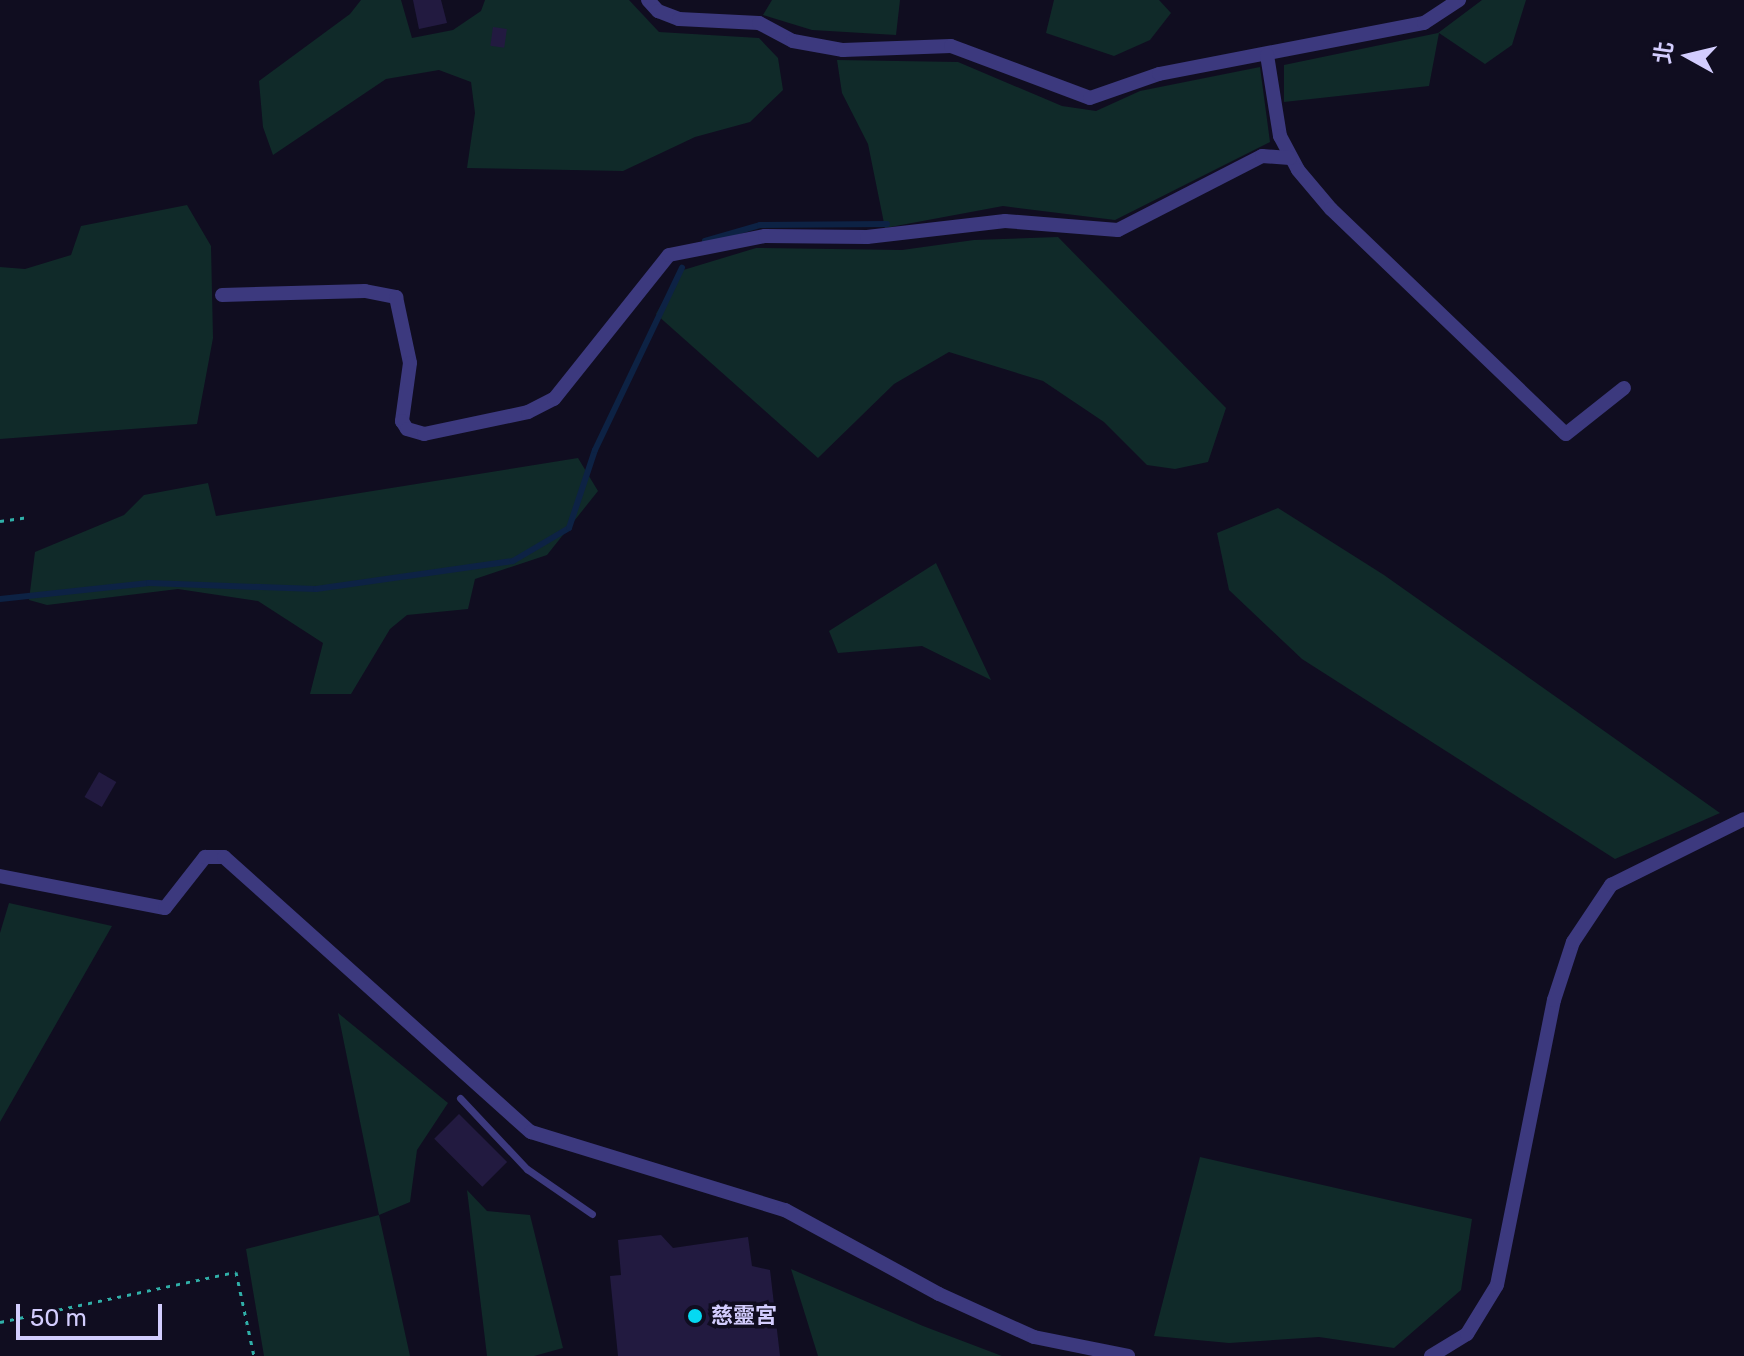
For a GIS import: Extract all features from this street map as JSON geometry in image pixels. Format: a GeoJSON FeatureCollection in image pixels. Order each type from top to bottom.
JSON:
{"type":"FeatureCollection","features":[{"type":"Feature","properties":{"kind":"street"},"geometry":{"type":"LineString","coordinates":[[648,0],[658,11],[679,19],[759,23],[793,41],[843,50],[951,46],[1090,98],[1159,74],[1424,23],[1459,0]]}},
{"type":"Feature","properties":{"kind":"street"},"geometry":{"type":"LineString","coordinates":[[1267,55],[1280,136],[1290,158],[1331,209],[1566,434],[1624,388]]}},
{"type":"Feature","properties":{"kind":"street"},"geometry":{"type":"LineString","coordinates":[[222,295],[365,291],[396,297],[410,363],[402,421],[407,429],[424,434],[528,412],[554,399],[669,255],[765,236],[867,237],[1005,221],[1118,230],[1262,156],[1290,158]]}},
{"type":"Feature","properties":{"kind":"street"},"geometry":{"type":"LineString","coordinates":[[1431,1356],[1467,1334],[1497,1285],[1542,1054],[1573,942],[1611,885],[1744,819]]}},
{"type":"Feature","properties":{"kind":"street"},"geometry":{"type":"LineString","coordinates":[[0,876],[165,908],[205,857],[224,857],[531,1132],[785,1210],[939,1294],[1034,1337],[1128,1356]]}},
{"type":"Feature","properties":{"kind":"lane"},"geometry":{"type":"LineString","coordinates":[[460,1098],[527,1169],[592,1214]]}},
{"type":"Feature","properties":{"kind":"path"},"geometry":{"type":"LineString","coordinates":[[0,521],[29,517]]}},
{"type":"Feature","properties":{"kind":"path"},"geometry":{"type":"LineString","coordinates":[[0,1322],[236,1272],[254,1356]]}},
{"type":"Feature","properties":{"kind":"green space"},"geometry":{"type":"Polygon","coordinates":[[[361,0],[401,0],[412,38],[453,30],[481,11],[485,0],[629,0],[659,32],[759,38],[778,58],[783,90],[750,122],[695,137],[623,171],[467,168],[475,113],[471,82],[439,70],[386,79],[273,155],[263,127],[259,81],[350,14],[361,0]]]}},
{"type":"Feature","properties":{"kind":"green space"},"geometry":{"type":"Polygon","coordinates":[[[772,0],[900,0],[896,35],[812,30],[763,15],[772,0]]]}},
{"type":"Feature","properties":{"kind":"green space"},"geometry":{"type":"Polygon","coordinates":[[[1054,0],[1159,0],[1171,13],[1150,40],[1114,56],[1046,33],[1054,0]]]}},
{"type":"Feature","properties":{"kind":"green space"},"geometry":{"type":"Polygon","coordinates":[[[1482,0],[1526,0],[1512,45],[1485,64],[1439,33],[1429,86],[1284,102],[1284,65],[1438,33],[1482,0]]]}},
{"type":"Feature","properties":{"kind":"green space"},"geometry":{"type":"Polygon","coordinates":[[[837,60],[958,62],[1062,106],[1096,111],[1140,91],[1260,67],[1270,142],[1115,220],[1003,206],[885,228],[868,144],[842,93],[837,60]]]}},
{"type":"Feature","properties":{"kind":"green space"},"geometry":{"type":"Polygon","coordinates":[[[187,205],[211,246],[213,338],[197,424],[0,439],[0,267],[25,269],[71,255],[81,226],[187,205]]]}},
{"type":"Feature","properties":{"kind":"green space"},"geometry":{"type":"Polygon","coordinates":[[[1058,237],[1226,408],[1208,462],[1175,469],[1147,465],[1104,422],[1043,381],[949,352],[894,384],[818,458],[656,314],[680,271],[756,248],[902,250],[974,240],[1058,237]]]}},
{"type":"Feature","properties":{"kind":"green space"},"geometry":{"type":"Polygon","coordinates":[[[578,458],[598,491],[547,555],[475,579],[468,609],[407,615],[390,629],[351,694],[310,694],[323,643],[258,601],[178,589],[47,605],[29,600],[35,552],[124,515],[144,495],[208,483],[216,516],[578,458]]]}},
{"type":"Feature","properties":{"kind":"green space"},"geometry":{"type":"Polygon","coordinates":[[[1278,508],[1384,575],[1720,813],[1615,859],[1302,659],[1229,590],[1217,533],[1278,508]]]}},
{"type":"Feature","properties":{"kind":"green space"},"geometry":{"type":"Polygon","coordinates":[[[936,563],[991,680],[922,646],[838,653],[829,631],[936,563]]]}},
{"type":"Feature","properties":{"kind":"green space"},"geometry":{"type":"Polygon","coordinates":[[[9,903],[112,926],[0,1122],[0,933],[9,903]]]}},
{"type":"Feature","properties":{"kind":"green space"},"geometry":{"type":"Polygon","coordinates":[[[338,1013],[448,1103],[417,1150],[410,1202],[379,1215],[338,1013]]]}},
{"type":"Feature","properties":{"kind":"green space"},"geometry":{"type":"Polygon","coordinates":[[[1200,1157],[1472,1219],[1461,1290],[1394,1348],[1319,1337],[1229,1343],[1154,1336],[1200,1157]]]}},
{"type":"Feature","properties":{"kind":"green space"},"geometry":{"type":"Polygon","coordinates":[[[467,1190],[487,1211],[530,1215],[563,1348],[534,1356],[487,1356],[467,1190]]]}},
{"type":"Feature","properties":{"kind":"green space"},"geometry":{"type":"Polygon","coordinates":[[[379,1215],[410,1356],[264,1356],[246,1249],[379,1215]]]}},
{"type":"Feature","properties":{"kind":"green space"},"geometry":{"type":"Polygon","coordinates":[[[791,1269],[923,1326],[1002,1356],[818,1356],[791,1269]]]}},
{"type":"Feature","properties":{"kind":"building"},"geometry":{"type":"Polygon","coordinates":[[[413,0],[441,0],[447,23],[419,29],[413,0]]]}},
{"type":"Feature","properties":{"kind":"building"},"geometry":{"type":"Polygon","coordinates":[[[493,27],[507,29],[504,48],[490,46],[493,27]]]}},
{"type":"Feature","properties":{"kind":"building"},"geometry":{"type":"Polygon","coordinates":[[[99,772],[116,782],[102,807],[84,797],[99,772]]]}},
{"type":"Feature","properties":{"kind":"building"},"geometry":{"type":"Polygon","coordinates":[[[459,1114],[507,1162],[482,1187],[434,1139],[459,1114]]]}},
{"type":"Feature","properties":{"kind":"building","name":"慈靈宮"},"geometry":{"type":"Polygon","coordinates":[[[661,1235],[673,1248],[748,1237],[752,1266],[770,1270],[780,1356],[618,1356],[610,1276],[621,1275],[618,1240],[661,1235]]]}},
{"type":"Feature","properties":{"kind":"waterway"},"geometry":{"type":"LineString","coordinates":[[705,241],[760,225],[887,224]]}},
{"type":"Feature","properties":{"kind":"waterway"},"geometry":{"type":"LineString","coordinates":[[0,599],[149,583],[316,589],[513,561],[569,528],[595,450],[682,268]]}},
{"type":"Feature","properties":{"kind":"place","name":"慈靈宮"},"geometry":{"type":"Point","coordinates":[695,1316]}}]}
